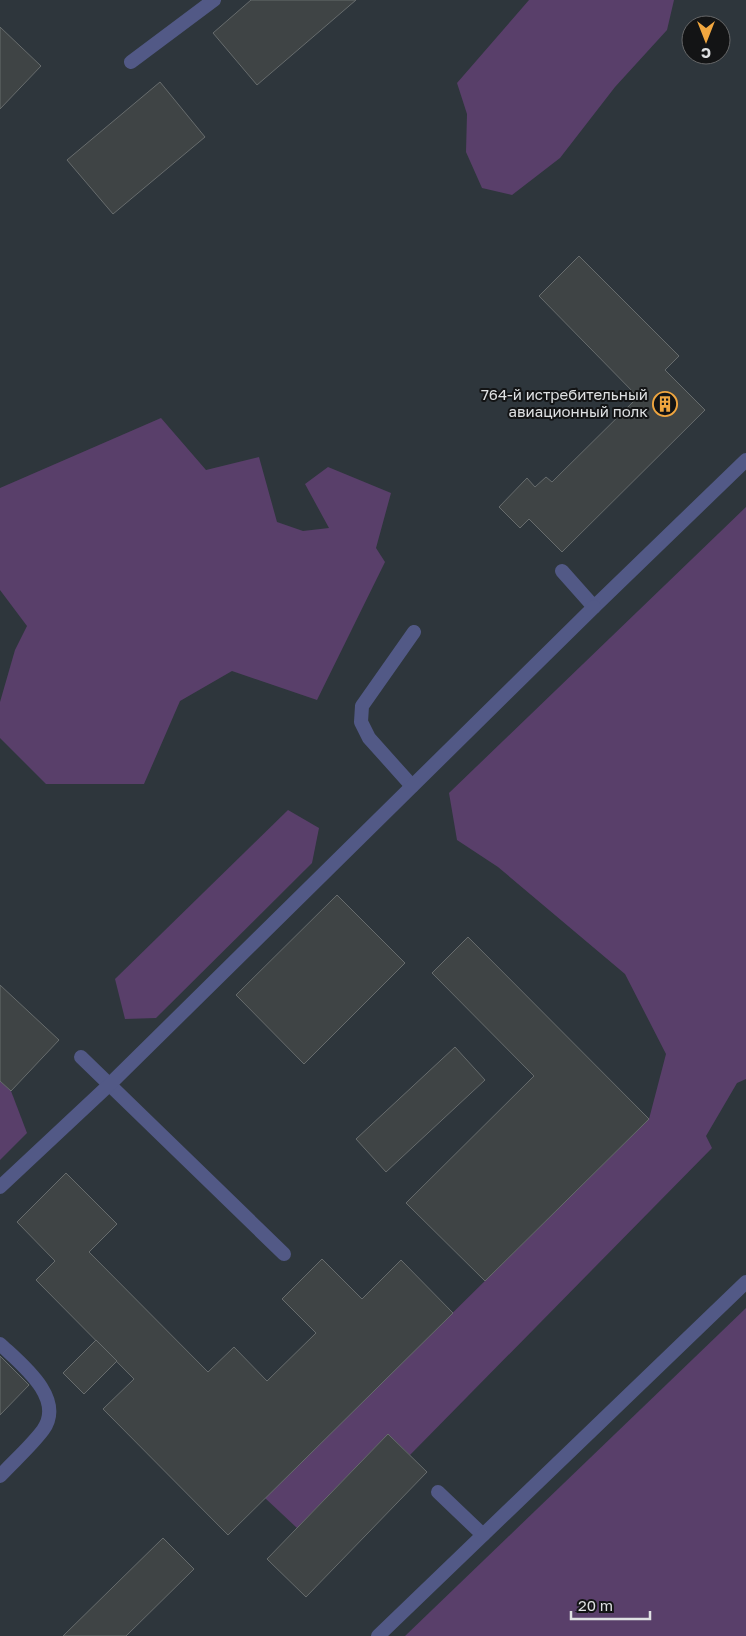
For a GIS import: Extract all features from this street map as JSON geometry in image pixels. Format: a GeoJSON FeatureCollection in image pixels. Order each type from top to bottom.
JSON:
{"type":"FeatureCollection","features":[{"type":"Feature","properties":{"kind":"lane"},"geometry":{"type":"LineString","coordinates":[[131,62],[214,0]]}},
{"type":"Feature","properties":{"kind":"lane"},"geometry":{"type":"LineString","coordinates":[[0,1187],[109,1085],[594,607],[746,460]]}},
{"type":"Feature","properties":{"kind":"lane"},"geometry":{"type":"LineString","coordinates":[[562,571],[594,607]]}},
{"type":"Feature","properties":{"kind":"lane"},"geometry":{"type":"LineString","coordinates":[[412,786],[369,738],[361,722],[362,706],[414,632]]}},
{"type":"Feature","properties":{"kind":"lane"},"geometry":{"type":"LineString","coordinates":[[81,1058],[284,1254]]}},
{"type":"Feature","properties":{"kind":"lane"},"geometry":{"type":"LineString","coordinates":[[378,1636],[746,1282]]}},
{"type":"Feature","properties":{"kind":"lane"},"geometry":{"type":"LineString","coordinates":[[0,1344],[31,1373],[45,1394],[49,1413],[44,1429],[0,1476]]}},
{"type":"Feature","properties":{"kind":"lane"},"geometry":{"type":"LineString","coordinates":[[438,1492],[483,1535]]}},
{"type":"Feature","properties":{"kind":"shaded area"},"geometry":{"type":"Polygon","coordinates":[[[0,0],[746,0],[746,1636],[0,1636],[0,0]]]}},
{"type":"Feature","properties":{"kind":"shaded area"},"geometry":{"type":"Polygon","coordinates":[[[529,0],[674,0],[667,30],[615,87],[560,158],[512,195],[482,188],[466,152],[467,114],[457,83],[529,0]]]}},
{"type":"Feature","properties":{"kind":"shaded area"},"geometry":{"type":"Polygon","coordinates":[[[161,418],[206,470],[259,457],[277,522],[303,531],[329,528],[305,484],[328,467],[391,493],[376,548],[385,562],[317,700],[232,671],[180,701],[144,784],[46,784],[0,738],[0,702],[15,650],[27,626],[0,590],[0,488],[161,418]]]}},
{"type":"Feature","properties":{"kind":"shaded area"},"geometry":{"type":"Polygon","coordinates":[[[746,507],[746,1079],[737,1083],[706,1136],[712,1148],[410,1455],[388,1434],[297,1528],[265,1498],[649,1119],[666,1054],[625,974],[498,867],[457,840],[449,793],[746,507]]]}},
{"type":"Feature","properties":{"kind":"shaded area"},"geometry":{"type":"Polygon","coordinates":[[[288,810],[319,828],[312,863],[156,1018],[125,1019],[115,979],[288,810]]]}},
{"type":"Feature","properties":{"kind":"shaded area"},"geometry":{"type":"Polygon","coordinates":[[[0,1081],[11,1091],[27,1133],[0,1160],[0,1081]]]}},
{"type":"Feature","properties":{"kind":"shaded area"},"geometry":{"type":"Polygon","coordinates":[[[746,1308],[746,1636],[405,1636],[746,1308]]]}},
{"type":"Feature","properties":{"kind":"building"},"geometry":{"type":"Polygon","coordinates":[[[251,0],[356,0],[257,85],[213,33],[251,0]]]}},
{"type":"Feature","properties":{"kind":"building"},"geometry":{"type":"Polygon","coordinates":[[[0,27],[41,66],[0,109],[0,27]]]}},
{"type":"Feature","properties":{"kind":"building"},"geometry":{"type":"Polygon","coordinates":[[[160,82],[205,137],[113,214],[67,160],[160,82]]]}},
{"type":"Feature","properties":{"kind":"building","name":"764-й истребительный авиационный полк"},"geometry":{"type":"Polygon","coordinates":[[[579,256],[679,356],[665,370],[705,410],[562,552],[529,519],[520,528],[499,507],[527,478],[535,487],[546,477],[552,482],[638,397],[539,296],[579,256]]]}},
{"type":"Feature","properties":{"kind":"building"},"geometry":{"type":"Polygon","coordinates":[[[337,895],[405,963],[304,1064],[236,995],[337,895]]]}},
{"type":"Feature","properties":{"kind":"building"},"geometry":{"type":"Polygon","coordinates":[[[468,937],[649,1119],[485,1281],[406,1203],[534,1076],[432,973],[468,937]]]}},
{"type":"Feature","properties":{"kind":"building"},"geometry":{"type":"Polygon","coordinates":[[[0,985],[59,1040],[11,1091],[0,1081],[0,985]]]}},
{"type":"Feature","properties":{"kind":"building"},"geometry":{"type":"Polygon","coordinates":[[[455,1047],[485,1080],[386,1172],[356,1139],[455,1047]]]}},
{"type":"Feature","properties":{"kind":"building"},"geometry":{"type":"Polygon","coordinates":[[[66,1173],[117,1224],[89,1252],[208,1372],[234,1347],[267,1381],[316,1333],[282,1299],[322,1259],[362,1299],[401,1260],[453,1313],[228,1535],[103,1409],[134,1379],[36,1280],[55,1261],[17,1222],[66,1173]]]}},
{"type":"Feature","properties":{"kind":"building"},"geometry":{"type":"Polygon","coordinates":[[[96,1340],[117,1361],[84,1394],[63,1373],[96,1340]]]}},
{"type":"Feature","properties":{"kind":"building"},"geometry":{"type":"Polygon","coordinates":[[[0,1356],[29,1385],[0,1415],[0,1356]]]}},
{"type":"Feature","properties":{"kind":"building"},"geometry":{"type":"Polygon","coordinates":[[[388,1434],[427,1472],[306,1597],[267,1559],[388,1434]]]}},
{"type":"Feature","properties":{"kind":"building"},"geometry":{"type":"Polygon","coordinates":[[[163,1538],[194,1569],[126,1636],[63,1636],[163,1538]]]}},
{"type":"Feature","properties":{"kind":"place","name":"764-й истребительный авиационный полк"},"geometry":{"type":"Point","coordinates":[665,404]}}]}
